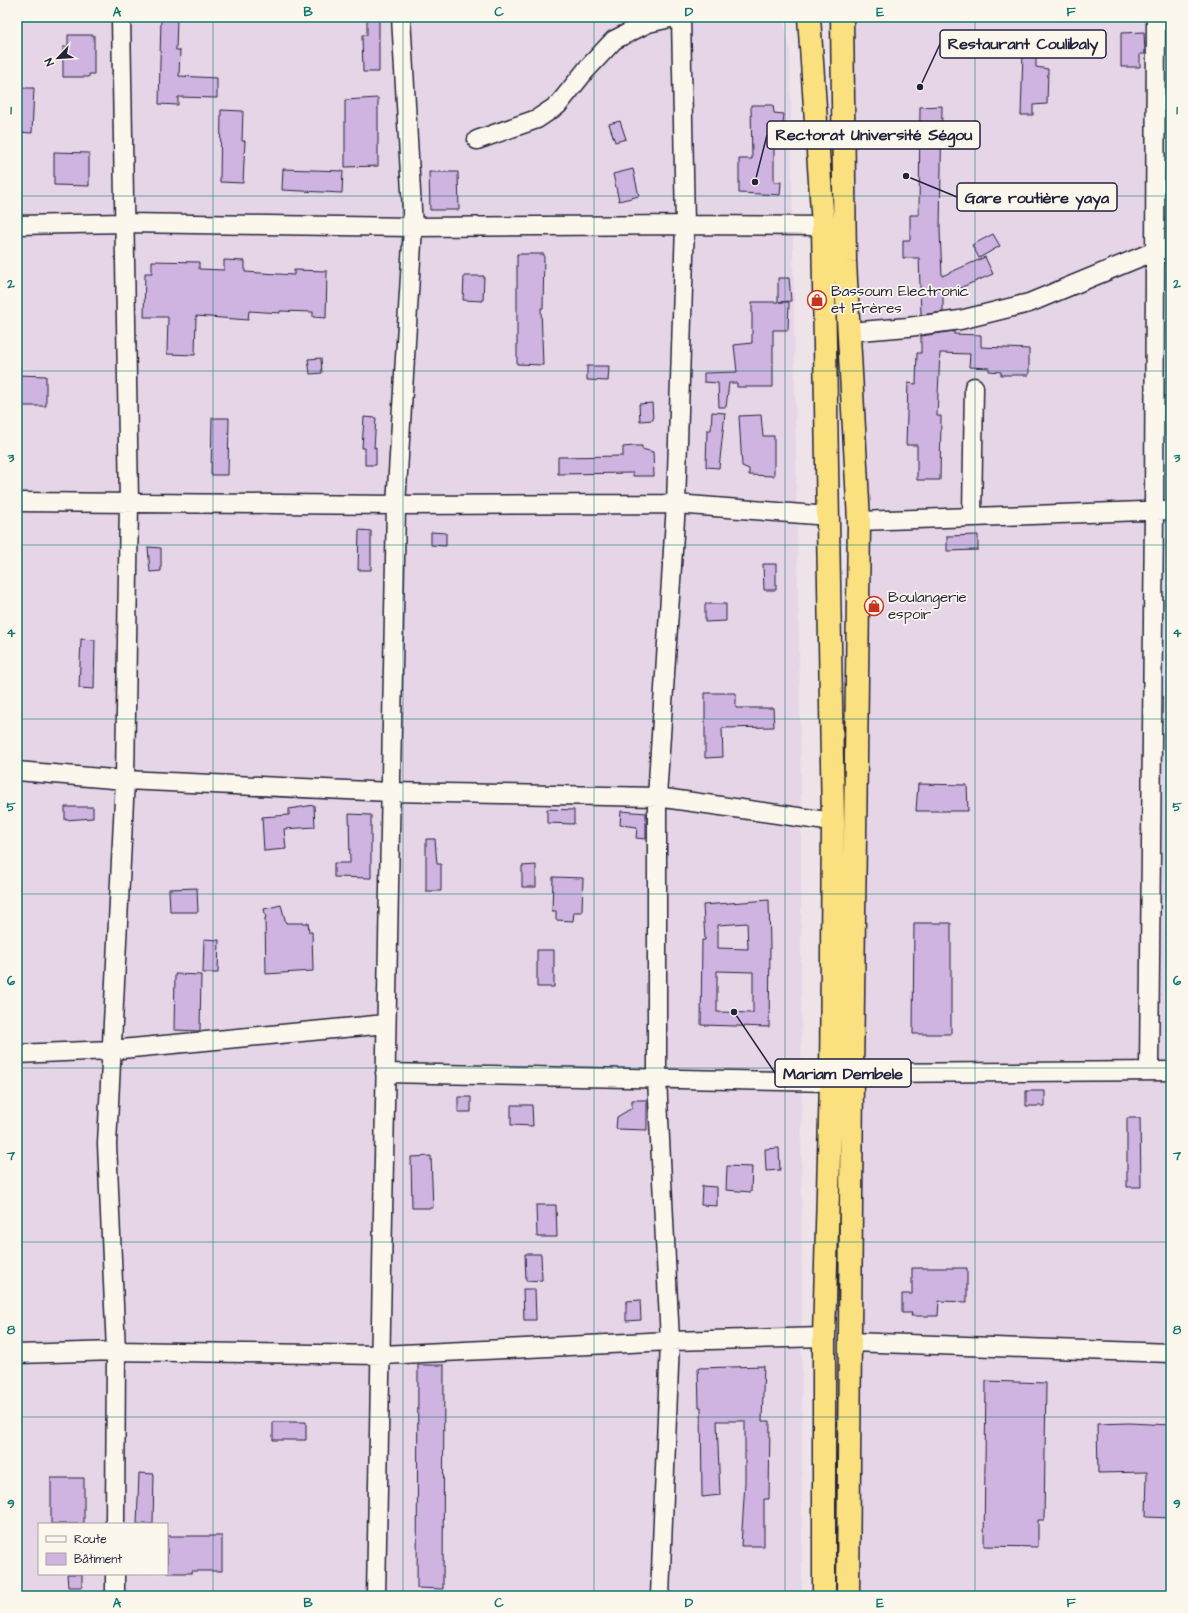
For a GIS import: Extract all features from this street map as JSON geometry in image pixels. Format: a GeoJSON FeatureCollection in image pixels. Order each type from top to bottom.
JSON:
{"type":"FeatureCollection","features":[{"type":"Feature","properties":{"kind":"highway"},"geometry":{"type":"LineString","coordinates":[[809,17],[823,226],[833,822],[831,1082],[824,1337],[824,1596]]}},
{"type":"Feature","properties":{"kind":"highway"},"geometry":{"type":"LineString","coordinates":[[842,17],[845,262],[859,521],[852,1074],[848,1596]]}},
{"type":"Feature","properties":{"kind":"street"},"geometry":{"type":"LineString","coordinates":[[115,1523],[116,1351],[107,1144],[125,780],[129,502],[122,17]]}},
{"type":"Feature","properties":{"kind":"street"},"geometry":{"type":"LineString","coordinates":[[376,1596],[382,1355],[385,1073],[396,505],[413,227],[401,17]]}},
{"type":"Feature","properties":{"kind":"street"},"geometry":{"type":"LineString","coordinates":[[477,140],[537,119],[558,105],[586,70],[614,40],[648,23],[675,17]]}},
{"type":"Feature","properties":{"kind":"street"},"geometry":{"type":"LineString","coordinates":[[660,1596],[670,1341],[657,1079],[656,796],[676,504],[685,225],[680,17]]}},
{"type":"Feature","properties":{"kind":"street"},"geometry":{"type":"LineString","coordinates":[[1149,1071],[1162,510],[1155,251],[1156,17]]}},
{"type":"Feature","properties":{"kind":"street"},"geometry":{"type":"LineString","coordinates":[[17,225],[125,223],[413,227],[685,225],[823,226]]}},
{"type":"Feature","properties":{"kind":"street"},"geometry":{"type":"LineString","coordinates":[[849,332],[908,327],[960,320],[1029,302],[1155,251]]}},
{"type":"Feature","properties":{"kind":"street"},"geometry":{"type":"LineString","coordinates":[[972,517],[974,387]]}},
{"type":"Feature","properties":{"kind":"street"},"geometry":{"type":"LineString","coordinates":[[17,502],[396,505],[676,504],[828,516]]}},
{"type":"Feature","properties":{"kind":"street"},"geometry":{"type":"LineString","coordinates":[[859,521],[1162,510]]}},
{"type":"Feature","properties":{"kind":"street"},"geometry":{"type":"LineString","coordinates":[[17,771],[125,780],[390,792],[656,796],[833,822]]}},
{"type":"Feature","properties":{"kind":"street"},"geometry":{"type":"LineString","coordinates":[[17,1054],[111,1050],[386,1024]]}},
{"type":"Feature","properties":{"kind":"street"},"geometry":{"type":"LineString","coordinates":[[385,1073],[831,1082],[852,1074],[1171,1071]]}},
{"type":"Feature","properties":{"kind":"street"},"geometry":{"type":"LineString","coordinates":[[17,1354],[116,1351],[382,1355],[670,1341],[824,1337]]}},
{"type":"Feature","properties":{"kind":"street"},"geometry":{"type":"LineString","coordinates":[[850,1342],[1171,1353]]}},
{"type":"Feature","properties":{"kind":"street"},"geometry":{"type":"LineString","coordinates":[[115,1575],[115,1596]]}},
{"type":"Feature","properties":{"kind":"shaded area"},"geometry":{"type":"Polygon","coordinates":[[[17,17],[783,17],[790,50],[801,789],[802,1596],[17,1596],[17,17]]]}},
{"type":"Feature","properties":{"kind":"shaded area"},"geometry":{"type":"Polygon","coordinates":[[[853,17],[1171,17],[1171,1596],[845,1596],[853,17]]]}},
{"type":"Feature","properties":{"kind":"building"},"geometry":{"type":"Polygon","coordinates":[[[161,17],[177,17],[176,50],[180,50],[179,76],[217,78],[217,98],[178,97],[178,105],[159,104],[161,17]]]}},
{"type":"Feature","properties":{"kind":"building"},"geometry":{"type":"Polygon","coordinates":[[[367,17],[379,17],[379,72],[363,72],[362,35],[367,35],[367,17]]]}},
{"type":"Feature","properties":{"kind":"building"},"geometry":{"type":"Polygon","coordinates":[[[1144,32],[1145,54],[1140,54],[1140,67],[1121,67],[1121,33],[1144,32]]]}},
{"type":"Feature","properties":{"kind":"building"},"geometry":{"type":"Polygon","coordinates":[[[68,35],[94,35],[94,74],[89,74],[89,77],[63,77],[63,47],[68,47],[68,35]]]}},
{"type":"Feature","properties":{"kind":"building"},"geometry":{"type":"Polygon","coordinates":[[[1023,52],[1036,53],[1036,67],[1048,69],[1047,104],[1033,105],[1033,115],[1021,115],[1023,52]]]}},
{"type":"Feature","properties":{"kind":"building"},"geometry":{"type":"Polygon","coordinates":[[[17,88],[34,88],[32,133],[17,132],[17,88]]]}},
{"type":"Feature","properties":{"kind":"building"},"geometry":{"type":"Polygon","coordinates":[[[378,98],[378,166],[345,167],[345,100],[378,98]]]}},
{"type":"Feature","properties":{"kind":"building"},"geometry":{"type":"Polygon","coordinates":[[[751,105],[773,105],[774,113],[784,114],[782,135],[774,134],[774,182],[781,182],[780,195],[739,193],[739,159],[752,159],[751,105]]]}},
{"type":"Feature","properties":{"kind":"building"},"geometry":{"type":"Polygon","coordinates":[[[942,106],[940,230],[942,276],[985,257],[993,274],[943,295],[943,312],[921,315],[919,258],[903,258],[903,240],[910,240],[910,215],[919,215],[920,107],[942,106]]]}},
{"type":"Feature","properties":{"kind":"building"},"geometry":{"type":"Polygon","coordinates":[[[221,110],[243,111],[242,141],[245,141],[243,183],[220,182],[221,110]]]}},
{"type":"Feature","properties":{"kind":"building"},"geometry":{"type":"Polygon","coordinates":[[[620,121],[626,139],[615,142],[609,124],[620,121]]]}},
{"type":"Feature","properties":{"kind":"building"},"geometry":{"type":"Polygon","coordinates":[[[54,152],[89,153],[89,186],[54,185],[54,152]]]}},
{"type":"Feature","properties":{"kind":"building"},"geometry":{"type":"Polygon","coordinates":[[[283,169],[343,171],[342,193],[282,190],[283,169]]]}},
{"type":"Feature","properties":{"kind":"building"},"geometry":{"type":"Polygon","coordinates":[[[633,169],[639,196],[619,201],[613,174],[633,169]]]}},
{"type":"Feature","properties":{"kind":"building"},"geometry":{"type":"Polygon","coordinates":[[[429,172],[458,172],[459,210],[430,210],[429,172]]]}},
{"type":"Feature","properties":{"kind":"building"},"geometry":{"type":"Polygon","coordinates":[[[993,234],[1000,246],[979,258],[972,245],[993,234]]]}},
{"type":"Feature","properties":{"kind":"building"},"geometry":{"type":"Polygon","coordinates":[[[517,254],[544,254],[543,308],[541,308],[543,365],[517,364],[517,254]]]}},
{"type":"Feature","properties":{"kind":"building"},"geometry":{"type":"Polygon","coordinates":[[[224,260],[245,261],[245,272],[294,275],[294,270],[327,271],[326,318],[313,317],[313,312],[280,311],[280,313],[249,311],[248,320],[196,316],[195,355],[167,354],[168,317],[144,317],[145,273],[152,273],[152,261],[199,262],[199,269],[224,270],[224,260]]]}},
{"type":"Feature","properties":{"kind":"building"},"geometry":{"type":"Polygon","coordinates":[[[464,276],[484,276],[483,301],[463,300],[464,276]]]}},
{"type":"Feature","properties":{"kind":"building"},"geometry":{"type":"Polygon","coordinates":[[[778,278],[789,278],[791,301],[779,302],[789,302],[788,330],[773,330],[773,387],[737,387],[737,383],[729,383],[726,407],[719,407],[718,383],[704,382],[704,373],[737,372],[734,345],[752,343],[752,302],[778,302],[778,278]]]}},
{"type":"Feature","properties":{"kind":"building"},"geometry":{"type":"Polygon","coordinates":[[[954,331],[954,334],[981,335],[981,347],[1029,349],[1029,375],[1001,375],[1001,372],[989,371],[989,368],[969,367],[970,354],[940,353],[937,416],[941,416],[940,480],[917,480],[917,445],[906,445],[908,383],[916,384],[917,353],[921,353],[921,336],[954,331]]]}},
{"type":"Feature","properties":{"kind":"building"},"geometry":{"type":"Polygon","coordinates":[[[321,358],[322,373],[310,374],[308,359],[321,358]]]}},
{"type":"Feature","properties":{"kind":"building"},"geometry":{"type":"Polygon","coordinates":[[[587,366],[609,366],[608,381],[587,380],[587,366]]]}},
{"type":"Feature","properties":{"kind":"building"},"geometry":{"type":"Polygon","coordinates":[[[17,375],[46,376],[46,406],[17,406],[17,375]]]}},
{"type":"Feature","properties":{"kind":"building"},"geometry":{"type":"Polygon","coordinates":[[[652,403],[653,420],[640,421],[639,404],[652,403]]]}},
{"type":"Feature","properties":{"kind":"building"},"geometry":{"type":"Polygon","coordinates":[[[712,412],[725,413],[719,468],[706,467],[707,430],[711,430],[712,412]]]}},
{"type":"Feature","properties":{"kind":"building"},"geometry":{"type":"Polygon","coordinates":[[[761,415],[763,436],[774,436],[774,476],[749,475],[749,469],[742,466],[739,416],[761,415]]]}},
{"type":"Feature","properties":{"kind":"building"},"geometry":{"type":"Polygon","coordinates":[[[364,417],[376,418],[374,448],[376,447],[376,465],[365,465],[365,448],[362,448],[364,417]]]}},
{"type":"Feature","properties":{"kind":"building"},"geometry":{"type":"Polygon","coordinates":[[[212,418],[229,418],[228,475],[211,475],[212,418]]]}},
{"type":"Feature","properties":{"kind":"building"},"geometry":{"type":"Polygon","coordinates":[[[642,446],[642,449],[653,452],[654,476],[633,476],[633,473],[558,474],[558,457],[623,456],[623,447],[642,446]]]}},
{"type":"Feature","properties":{"kind":"building"},"geometry":{"type":"Polygon","coordinates":[[[359,530],[371,531],[371,570],[358,570],[359,530]]]}},
{"type":"Feature","properties":{"kind":"building"},"geometry":{"type":"Polygon","coordinates":[[[431,532],[446,533],[446,546],[431,545],[431,532]]]}},
{"type":"Feature","properties":{"kind":"building"},"geometry":{"type":"Polygon","coordinates":[[[978,535],[978,550],[947,551],[947,536],[978,535]]]}},
{"type":"Feature","properties":{"kind":"building"},"geometry":{"type":"Polygon","coordinates":[[[148,547],[161,548],[161,571],[150,572],[148,547]]]}},
{"type":"Feature","properties":{"kind":"building"},"geometry":{"type":"Polygon","coordinates":[[[763,564],[776,564],[776,590],[764,590],[763,564]]]}},
{"type":"Feature","properties":{"kind":"building"},"geometry":{"type":"Polygon","coordinates":[[[705,604],[726,604],[726,621],[705,622],[705,604]]]}},
{"type":"Feature","properties":{"kind":"building"},"geometry":{"type":"Polygon","coordinates":[[[81,639],[95,640],[94,689],[79,688],[81,639]]]}},
{"type":"Feature","properties":{"kind":"building"},"geometry":{"type":"Polygon","coordinates":[[[705,693],[736,693],[736,708],[773,708],[774,727],[722,728],[723,757],[705,758],[705,693]]]}},
{"type":"Feature","properties":{"kind":"building"},"geometry":{"type":"Polygon","coordinates":[[[918,784],[967,785],[968,811],[916,811],[918,784]]]}},
{"type":"Feature","properties":{"kind":"building"},"geometry":{"type":"Polygon","coordinates":[[[314,805],[315,827],[284,829],[286,849],[264,851],[262,817],[289,815],[289,809],[314,805]]]}},
{"type":"Feature","properties":{"kind":"building"},"geometry":{"type":"Polygon","coordinates":[[[65,807],[93,807],[93,818],[65,820],[65,807]]]}},
{"type":"Feature","properties":{"kind":"building"},"geometry":{"type":"Polygon","coordinates":[[[547,809],[574,810],[574,824],[547,823],[547,809]]]}},
{"type":"Feature","properties":{"kind":"building"},"geometry":{"type":"Polygon","coordinates":[[[621,811],[646,813],[646,839],[636,838],[637,827],[620,825],[621,811]]]}},
{"type":"Feature","properties":{"kind":"building"},"geometry":{"type":"Polygon","coordinates":[[[349,814],[371,815],[371,878],[334,877],[334,863],[350,863],[349,814]]]}},
{"type":"Feature","properties":{"kind":"building"},"geometry":{"type":"Polygon","coordinates":[[[426,839],[435,839],[437,864],[441,864],[441,891],[426,891],[426,839]]]}},
{"type":"Feature","properties":{"kind":"building"},"geometry":{"type":"Polygon","coordinates":[[[536,865],[536,887],[522,887],[522,866],[536,865]]]}},
{"type":"Feature","properties":{"kind":"building"},"geometry":{"type":"Polygon","coordinates":[[[553,877],[583,878],[582,912],[574,912],[573,921],[556,920],[556,911],[552,911],[553,877]]]}},
{"type":"Feature","properties":{"kind":"building"},"geometry":{"type":"Polygon","coordinates":[[[197,888],[198,912],[170,912],[169,889],[197,888]]]}},
{"type":"Feature","properties":{"kind":"building"},"geometry":{"type":"Polygon","coordinates":[[[769,900],[769,1027],[701,1025],[702,940],[705,940],[703,905],[769,900]],[[747,923],[718,925],[718,948],[748,949],[747,923]],[[717,971],[717,1012],[753,1013],[753,972],[717,971]]]}},
{"type":"Feature","properties":{"kind":"building"},"geometry":{"type":"Polygon","coordinates":[[[281,905],[286,923],[308,923],[309,932],[312,932],[313,971],[266,974],[266,918],[264,909],[281,905]]]}},
{"type":"Feature","properties":{"kind":"building"},"geometry":{"type":"Polygon","coordinates":[[[914,923],[951,923],[951,1034],[913,1034],[914,923]]]}},
{"type":"Feature","properties":{"kind":"building"},"geometry":{"type":"Polygon","coordinates":[[[204,939],[219,940],[218,973],[203,973],[204,939]]]}},
{"type":"Feature","properties":{"kind":"building"},"geometry":{"type":"Polygon","coordinates":[[[537,950],[554,950],[554,987],[537,987],[537,950]]]}},
{"type":"Feature","properties":{"kind":"building"},"geometry":{"type":"Polygon","coordinates":[[[175,974],[201,975],[200,1031],[174,1030],[175,974]]]}},
{"type":"Feature","properties":{"kind":"building"},"geometry":{"type":"Polygon","coordinates":[[[1026,1091],[1045,1091],[1045,1106],[1026,1106],[1026,1091]]]}},
{"type":"Feature","properties":{"kind":"building"},"geometry":{"type":"Polygon","coordinates":[[[458,1097],[471,1097],[471,1112],[458,1112],[458,1097]]]}},
{"type":"Feature","properties":{"kind":"building"},"geometry":{"type":"Polygon","coordinates":[[[632,1100],[647,1100],[647,1130],[616,1129],[617,1117],[632,1108],[632,1100]]]}},
{"type":"Feature","properties":{"kind":"building"},"geometry":{"type":"Polygon","coordinates":[[[511,1105],[532,1105],[533,1126],[511,1125],[511,1105]]]}},
{"type":"Feature","properties":{"kind":"building"},"geometry":{"type":"Polygon","coordinates":[[[1127,1118],[1140,1118],[1141,1187],[1127,1187],[1127,1118]]]}},
{"type":"Feature","properties":{"kind":"building"},"geometry":{"type":"Polygon","coordinates":[[[779,1148],[780,1170],[766,1171],[765,1149],[779,1148]]]}},
{"type":"Feature","properties":{"kind":"building"},"geometry":{"type":"Polygon","coordinates":[[[431,1156],[433,1208],[412,1208],[411,1157],[431,1156]]]}},
{"type":"Feature","properties":{"kind":"building"},"geometry":{"type":"Polygon","coordinates":[[[727,1166],[752,1167],[751,1192],[726,1190],[727,1166]]]}},
{"type":"Feature","properties":{"kind":"building"},"geometry":{"type":"Polygon","coordinates":[[[702,1186],[717,1187],[717,1206],[701,1205],[702,1186]]]}},
{"type":"Feature","properties":{"kind":"building"},"geometry":{"type":"Polygon","coordinates":[[[536,1205],[556,1205],[557,1237],[537,1237],[536,1205]]]}},
{"type":"Feature","properties":{"kind":"building"},"geometry":{"type":"Polygon","coordinates":[[[525,1254],[541,1254],[542,1280],[526,1281],[525,1254]]]}},
{"type":"Feature","properties":{"kind":"building"},"geometry":{"type":"Polygon","coordinates":[[[912,1268],[967,1268],[967,1302],[939,1301],[938,1316],[911,1316],[912,1313],[902,1313],[902,1294],[912,1294],[912,1268]]]}},
{"type":"Feature","properties":{"kind":"building"},"geometry":{"type":"Polygon","coordinates":[[[523,1289],[535,1289],[536,1320],[524,1320],[523,1289]]]}},
{"type":"Feature","properties":{"kind":"building"},"geometry":{"type":"Polygon","coordinates":[[[640,1300],[641,1320],[626,1321],[627,1301],[640,1300]]]}},
{"type":"Feature","properties":{"kind":"building"},"geometry":{"type":"Polygon","coordinates":[[[418,1365],[444,1365],[443,1589],[417,1588],[418,1365]]]}},
{"type":"Feature","properties":{"kind":"building"},"geometry":{"type":"Polygon","coordinates":[[[764,1366],[762,1421],[770,1421],[769,1499],[764,1499],[764,1546],[741,1546],[745,1482],[745,1421],[717,1421],[720,1495],[702,1497],[701,1407],[699,1407],[698,1368],[764,1366]]]}},
{"type":"Feature","properties":{"kind":"building"},"geometry":{"type":"Polygon","coordinates":[[[986,1381],[1046,1383],[1044,1520],[1038,1520],[1038,1547],[984,1546],[986,1381]]]}},
{"type":"Feature","properties":{"kind":"building"},"geometry":{"type":"Polygon","coordinates":[[[273,1422],[306,1422],[306,1440],[273,1440],[273,1422]]]}},
{"type":"Feature","properties":{"kind":"building"},"geometry":{"type":"Polygon","coordinates":[[[1129,1423],[1171,1425],[1171,1518],[1146,1517],[1147,1472],[1098,1473],[1097,1424],[1129,1423]]]}},
{"type":"Feature","properties":{"kind":"building"},"geometry":{"type":"Polygon","coordinates":[[[139,1473],[154,1474],[153,1523],[137,1523],[139,1473]]]}},
{"type":"Feature","properties":{"kind":"building"},"geometry":{"type":"Polygon","coordinates":[[[51,1478],[84,1478],[84,1523],[51,1523],[51,1478]]]}},
{"type":"Feature","properties":{"kind":"building"},"geometry":{"type":"Polygon","coordinates":[[[168,1536],[222,1536],[222,1571],[192,1571],[192,1573],[168,1573],[168,1536]]]}},
{"type":"Feature","properties":{"kind":"building"},"geometry":{"type":"Polygon","coordinates":[[[67,1575],[82,1575],[82,1587],[68,1587],[67,1575]]]}},
{"type":"Feature","properties":{"kind":"place","name":"Restaurant Coulibaly"},"geometry":{"type":"Point","coordinates":[920,87]}},
{"type":"Feature","properties":{"kind":"place","name":"Gare routière yaya"},"geometry":{"type":"Point","coordinates":[906,176]}},
{"type":"Feature","properties":{"kind":"place","name":"Rectorat Université Ségou"},"geometry":{"type":"Point","coordinates":[755,182]}},
{"type":"Feature","properties":{"kind":"place","name":"Bassoum Electronic et Frères"},"geometry":{"type":"Point","coordinates":[817,300]}},
{"type":"Feature","properties":{"kind":"place","name":"Boulangerie espoir"},"geometry":{"type":"Point","coordinates":[874,606]}},
{"type":"Feature","properties":{"kind":"place","name":"Mariam Dembele"},"geometry":{"type":"Point","coordinates":[734,1012]}}]}
